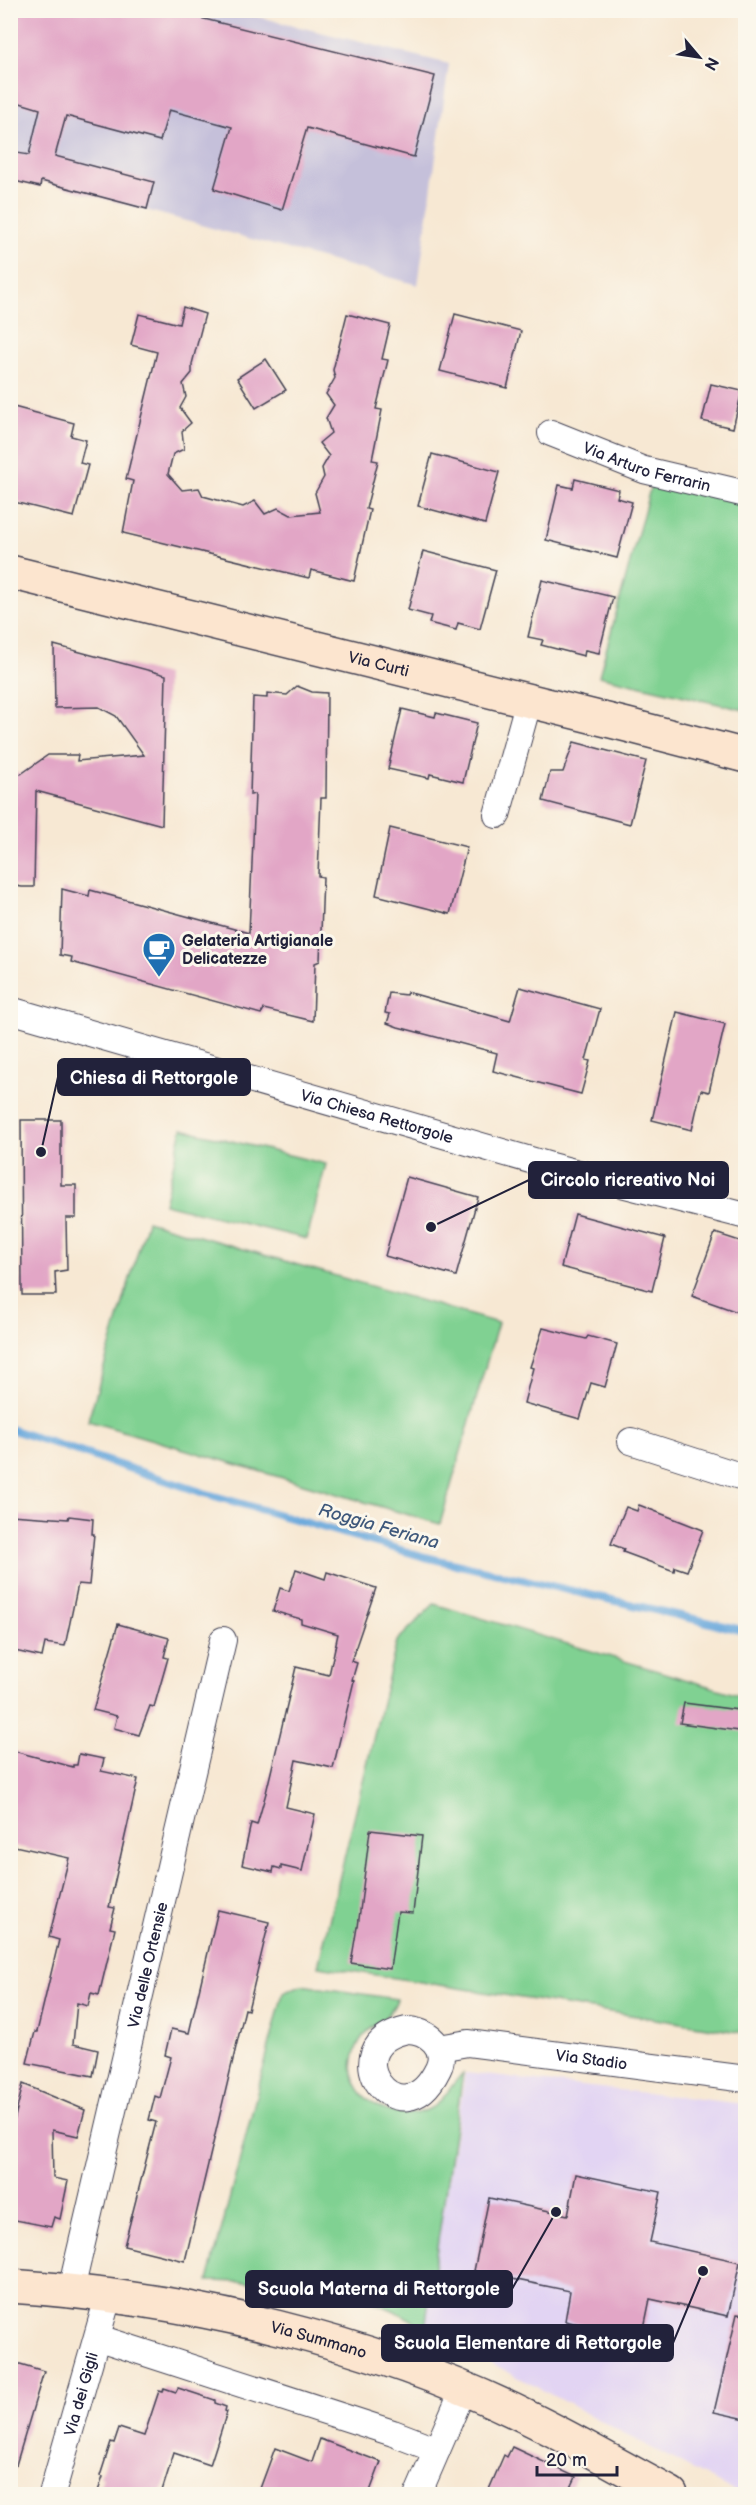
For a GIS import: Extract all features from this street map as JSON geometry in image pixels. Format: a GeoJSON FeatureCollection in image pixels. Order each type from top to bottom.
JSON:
{"type":"FeatureCollection","features":[{"type":"Feature","properties":{"kind":"street","name":"Via Arturo Ferrarin"},"geometry":{"type":"LineString","coordinates":[[551,432],[644,470],[746,494]]}},
{"type":"Feature","properties":{"kind":"street","name":"Via Curti"},"geometry":{"type":"LineString","coordinates":[[10,572],[746,756]]}},
{"type":"Feature","properties":{"kind":"street"},"geometry":{"type":"LineString","coordinates":[[497,815],[529,700]]}},
{"type":"Feature","properties":{"kind":"street","name":"Via Chiesa Rettorgole"},"geometry":{"type":"LineString","coordinates":[[10,1010],[551,1166],[746,1216]]}},
{"type":"Feature","properties":{"kind":"street"},"geometry":{"type":"LineString","coordinates":[[631,1441],[746,1478]]}},
{"type":"Feature","properties":{"kind":"street","name":"Via delle Ortensie"},"geometry":{"type":"LineString","coordinates":[[71,2290],[223,1640]]}},
{"type":"Feature","properties":{"kind":"street","name":"Via Stadio"},"geometry":{"type":"LineString","coordinates":[[439,2048],[468,2043],[746,2079]]}},
{"type":"Feature","properties":{"kind":"street","name":"Via Summano"},"geometry":{"type":"LineString","coordinates":[[10,2286],[109,2294],[204,2310],[304,2335],[394,2362],[530,2418],[671,2494]]}},
{"type":"Feature","properties":{"kind":"street","name":"Via dei Gigli"},"geometry":{"type":"LineString","coordinates":[[52,2494],[99,2338],[109,2294]]}},
{"type":"Feature","properties":{"kind":"street"},"geometry":{"type":"LineString","coordinates":[[99,2338],[393,2433],[437,2450]]}},
{"type":"Feature","properties":{"kind":"street"},"geometry":{"type":"LineString","coordinates":[[418,2494],[463,2390]]}},
{"type":"Feature","properties":{"kind":"shaded area"},"geometry":{"type":"Polygon","coordinates":[[[10,11],[235,11],[449,64],[418,285],[41,181],[42,178],[11,169],[10,11]]]}},
{"type":"Feature","properties":{"kind":"shaded area"},"geometry":{"type":"Polygon","coordinates":[[[465,2073],[745,2104],[745,2494],[739,2494],[425,2328],[465,2073]]]}},
{"type":"Feature","properties":{"kind":"green space"},"geometry":{"type":"Polygon","coordinates":[[[656,467],[745,495],[744,710],[599,676],[656,467]]]}},
{"type":"Feature","properties":{"kind":"green space"},"geometry":{"type":"Polygon","coordinates":[[[182,1129],[326,1164],[307,1239],[164,1204],[182,1129]]]}},
{"type":"Feature","properties":{"kind":"green space"},"geometry":{"type":"Polygon","coordinates":[[[147,1221],[498,1323],[440,1524],[88,1421],[147,1221]]]}},
{"type":"Feature","properties":{"kind":"green space"},"geometry":{"type":"Polygon","coordinates":[[[434,1604],[745,1697],[745,2033],[318,1966],[397,1641],[434,1604]]]}},
{"type":"Feature","properties":{"kind":"green space"},"geometry":{"type":"Polygon","coordinates":[[[301,1985],[397,1999],[388,2014],[363,2036],[354,2055],[352,2070],[356,2084],[363,2095],[374,2104],[401,2114],[429,2109],[439,2102],[463,2073],[425,2328],[393,2310],[344,2294],[299,2286],[208,2281],[283,1993],[301,1985]]]}},
{"type":"Feature","properties":{"kind":"building"},"geometry":{"type":"Polygon","coordinates":[[[10,10],[190,10],[188,15],[435,76],[414,157],[307,128],[282,210],[214,189],[232,127],[169,110],[160,141],[66,116],[55,156],[154,182],[147,209],[41,181],[40,187],[10,180],[10,152],[29,155],[40,109],[10,100],[10,10]]]}},
{"type":"Feature","properties":{"kind":"building"},"geometry":{"type":"Polygon","coordinates":[[[183,307],[205,314],[192,364],[192,373],[183,384],[186,397],[180,408],[191,423],[182,431],[184,449],[173,454],[168,474],[182,490],[199,488],[203,496],[243,507],[255,501],[265,514],[278,508],[291,515],[320,512],[315,493],[324,477],[322,468],[329,456],[319,443],[331,433],[326,418],[334,405],[326,394],[335,378],[333,370],[347,314],[390,325],[382,359],[388,360],[376,409],[382,410],[372,460],[378,461],[366,509],[370,510],[354,581],[311,570],[309,578],[123,533],[133,481],[126,479],[157,352],[131,345],[139,314],[179,324],[183,307]]]}},
{"type":"Feature","properties":{"kind":"building"},"geometry":{"type":"Polygon","coordinates":[[[455,314],[521,331],[507,388],[440,371],[455,314]]]}},
{"type":"Feature","properties":{"kind":"building"},"geometry":{"type":"Polygon","coordinates":[[[266,359],[286,390],[256,408],[237,378],[266,359]]]}},
{"type":"Feature","properties":{"kind":"building"},"geometry":{"type":"Polygon","coordinates":[[[711,384],[742,391],[733,428],[702,421],[711,384]]]}},
{"type":"Feature","properties":{"kind":"building"},"geometry":{"type":"Polygon","coordinates":[[[10,406],[74,423],[71,436],[86,440],[80,463],[88,465],[74,517],[10,501],[10,406]]]}},
{"type":"Feature","properties":{"kind":"building"},"geometry":{"type":"Polygon","coordinates":[[[432,454],[499,472],[485,524],[418,506],[432,454]]]}},
{"type":"Feature","properties":{"kind":"building"},"geometry":{"type":"Polygon","coordinates":[[[575,479],[619,490],[617,498],[632,502],[617,558],[546,540],[559,485],[573,488],[575,479]]]}},
{"type":"Feature","properties":{"kind":"building"},"geometry":{"type":"Polygon","coordinates":[[[423,551],[496,570],[480,629],[458,623],[456,630],[429,623],[431,616],[408,610],[423,551]]]}},
{"type":"Feature","properties":{"kind":"building"},"geometry":{"type":"Polygon","coordinates":[[[542,580],[613,597],[599,653],[585,650],[584,656],[541,645],[543,640],[528,637],[542,580]]]}},
{"type":"Feature","properties":{"kind":"building"},"geometry":{"type":"Polygon","coordinates":[[[54,645],[166,675],[162,825],[36,791],[34,887],[22,887],[10,885],[10,771],[21,774],[48,755],[78,755],[77,761],[144,755],[116,716],[99,707],[55,708],[54,645]]]}},
{"type":"Feature","properties":{"kind":"building"},"geometry":{"type":"Polygon","coordinates":[[[297,686],[312,692],[327,693],[326,798],[321,798],[318,876],[323,877],[320,961],[315,963],[313,1021],[264,1009],[261,1014],[71,962],[72,957],[60,955],[62,889],[89,896],[90,890],[249,933],[255,794],[250,795],[253,697],[267,698],[267,693],[287,695],[297,686]]]}},
{"type":"Feature","properties":{"kind":"building"},"geometry":{"type":"Polygon","coordinates":[[[402,709],[435,717],[436,713],[477,723],[463,782],[430,774],[429,778],[388,769],[402,709]]]}},
{"type":"Feature","properties":{"kind":"building"},"geometry":{"type":"Polygon","coordinates":[[[574,742],[646,761],[630,824],[543,801],[550,772],[563,772],[574,742]]]}},
{"type":"Feature","properties":{"kind":"building"},"geometry":{"type":"Polygon","coordinates":[[[390,828],[467,847],[450,914],[376,895],[390,828]]]}},
{"type":"Feature","properties":{"kind":"building"},"geometry":{"type":"Polygon","coordinates":[[[520,987],[600,1009],[586,1060],[590,1061],[581,1094],[493,1071],[497,1053],[387,1023],[390,1014],[385,1013],[389,993],[406,995],[407,992],[510,1021],[520,987]]]}},
{"type":"Feature","properties":{"kind":"building"},"geometry":{"type":"Polygon","coordinates":[[[677,1012],[725,1024],[709,1092],[701,1090],[692,1130],[652,1120],[677,1012]]]}},
{"type":"Feature","properties":{"kind":"building"},"geometry":{"type":"Polygon","coordinates":[[[21,1120],[61,1120],[61,1185],[76,1185],[76,1218],[66,1218],[67,1270],[55,1272],[56,1295],[22,1295],[21,1120]]]}},
{"type":"Feature","properties":{"kind":"building"},"geometry":{"type":"Polygon","coordinates":[[[407,1177],[478,1197],[456,1276],[385,1256],[407,1177]]]}},
{"type":"Feature","properties":{"kind":"building"},"geometry":{"type":"Polygon","coordinates":[[[575,1214],[665,1238],[652,1291],[561,1267],[575,1214]]]}},
{"type":"Feature","properties":{"kind":"building"},"geometry":{"type":"Polygon","coordinates":[[[715,1233],[746,1243],[746,1315],[692,1296],[715,1233]]]}},
{"type":"Feature","properties":{"kind":"building"},"geometry":{"type":"Polygon","coordinates":[[[543,1328],[617,1344],[605,1387],[591,1383],[580,1419],[524,1403],[533,1368],[530,1367],[543,1328]]]}},
{"type":"Feature","properties":{"kind":"building"},"geometry":{"type":"Polygon","coordinates":[[[639,1505],[703,1530],[687,1571],[675,1567],[674,1571],[623,1552],[624,1549],[611,1544],[626,1507],[637,1511],[639,1505]]]}},
{"type":"Feature","properties":{"kind":"building"},"geometry":{"type":"Polygon","coordinates":[[[10,1515],[68,1519],[69,1516],[93,1519],[92,1534],[94,1534],[89,1585],[78,1584],[65,1646],[45,1643],[42,1657],[10,1650],[10,1515]]]}},
{"type":"Feature","properties":{"kind":"building"},"geometry":{"type":"Polygon","coordinates":[[[296,1569],[325,1579],[327,1572],[376,1588],[351,1661],[357,1663],[352,1680],[354,1681],[333,1768],[296,1760],[286,1807],[315,1814],[302,1871],[281,1866],[281,1869],[274,1867],[273,1872],[242,1865],[251,1823],[257,1825],[296,1667],[329,1675],[338,1634],[301,1623],[301,1619],[273,1611],[280,1588],[289,1591],[296,1569]]]}},
{"type":"Feature","properties":{"kind":"building"},"geometry":{"type":"Polygon","coordinates":[[[118,1624],[169,1638],[164,1657],[168,1658],[154,1707],[150,1706],[139,1735],[114,1728],[117,1716],[93,1710],[118,1624]]]}},
{"type":"Feature","properties":{"kind":"building"},"geometry":{"type":"Polygon","coordinates":[[[684,1703],[746,1711],[746,1732],[680,1723],[684,1703]]]}},
{"type":"Feature","properties":{"kind":"building"},"geometry":{"type":"Polygon","coordinates":[[[10,1750],[73,1767],[77,1765],[79,1754],[104,1759],[101,1771],[138,1779],[109,1907],[115,1908],[110,1928],[115,1929],[99,1995],[91,1993],[88,2006],[77,2003],[73,2044],[98,2050],[93,2076],[27,2063],[35,2032],[37,2032],[59,1940],[49,1937],[69,1858],[10,1845],[10,1750]]]}},
{"type":"Feature","properties":{"kind":"building"},"geometry":{"type":"Polygon","coordinates":[[[370,1830],[422,1836],[413,1913],[398,1912],[390,1969],[351,1963],[358,1927],[370,1830]]]}},
{"type":"Feature","properties":{"kind":"building"},"geometry":{"type":"Polygon","coordinates":[[[218,1910],[269,1922],[248,2010],[245,2009],[185,2261],[124,2246],[156,2122],[149,2120],[155,2096],[160,2098],[171,2057],[165,2055],[171,2029],[189,2033],[218,1910]]]}},
{"type":"Feature","properties":{"kind":"building"},"geometry":{"type":"Polygon","coordinates":[[[23,2084],[85,2110],[78,2136],[52,2130],[53,2178],[68,2181],[60,2219],[54,2217],[51,2227],[10,2219],[10,2138],[23,2084]]]}},
{"type":"Feature","properties":{"kind":"building"},"geometry":{"type":"Polygon","coordinates":[[[576,2174],[661,2192],[650,2242],[740,2262],[728,2316],[650,2299],[642,2338],[565,2321],[570,2291],[474,2271],[489,2198],[568,2215],[576,2174]]]}},
{"type":"Feature","properties":{"kind":"building"},"geometry":{"type":"Polygon","coordinates":[[[737,2314],[746,2315],[746,2419],[714,2412],[737,2314]]]}},
{"type":"Feature","properties":{"kind":"building"},"geometry":{"type":"Polygon","coordinates":[[[10,2361],[44,2371],[16,2465],[10,2465],[10,2361]]]}},
{"type":"Feature","properties":{"kind":"building"},"geometry":{"type":"Polygon","coordinates":[[[164,2388],[176,2392],[178,2388],[215,2400],[215,2403],[226,2407],[227,2412],[210,2465],[174,2453],[161,2494],[97,2494],[111,2442],[114,2443],[119,2428],[144,2436],[159,2391],[163,2392],[164,2388]]]}},
{"type":"Feature","properties":{"kind":"building"},"geometry":{"type":"Polygon","coordinates":[[[320,2439],[381,2462],[369,2494],[258,2494],[275,2448],[312,2462],[320,2439]]]}},
{"type":"Feature","properties":{"kind":"building"},"geometry":{"type":"Polygon","coordinates":[[[512,2447],[576,2477],[568,2494],[487,2494],[504,2455],[507,2457],[512,2447]]]}},
{"type":"Feature","properties":{"kind":"waterway","name":"Roggia Feriana"},"geometry":{"type":"LineString","coordinates":[[10,1429],[204,1493],[425,1557],[746,1631]]}},
{"type":"Feature","properties":{"kind":"place","name":"Gelateria Artigianale Delicatezze"},"geometry":{"type":"Point","coordinates":[159,978]}},
{"type":"Feature","properties":{"kind":"place","name":"Chiesa di Rettorgole"},"geometry":{"type":"Point","coordinates":[41,1152]}},
{"type":"Feature","properties":{"kind":"place","name":"Circolo ricreativo Noi"},"geometry":{"type":"Point","coordinates":[431,1227]}},
{"type":"Feature","properties":{"kind":"place","name":"Scuola Materna di Rettorgole"},"geometry":{"type":"Point","coordinates":[556,2212]}},
{"type":"Feature","properties":{"kind":"place","name":"Scuola Elementare di Rettorgole"},"geometry":{"type":"Point","coordinates":[703,2271]}}]}
